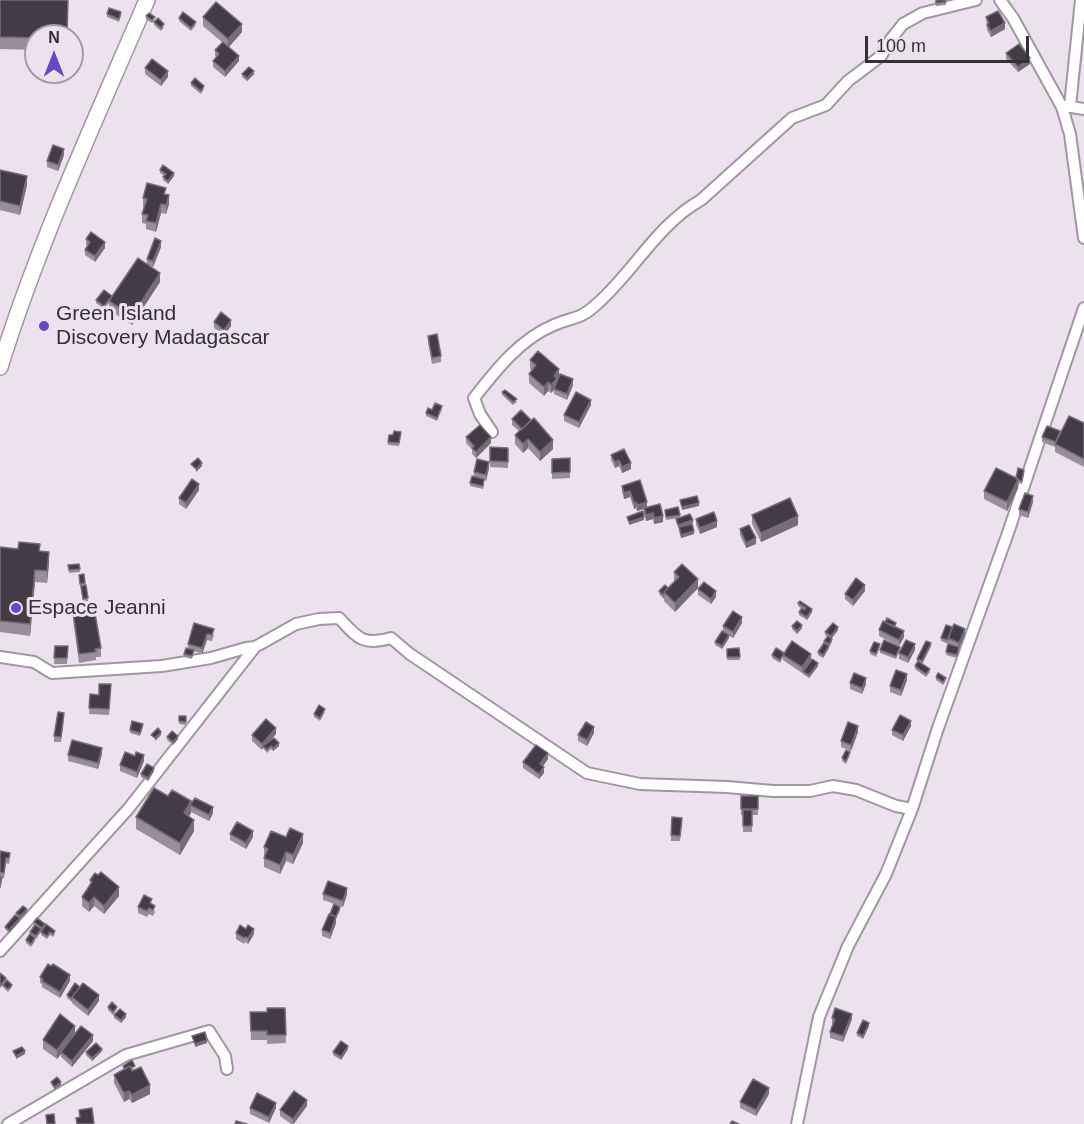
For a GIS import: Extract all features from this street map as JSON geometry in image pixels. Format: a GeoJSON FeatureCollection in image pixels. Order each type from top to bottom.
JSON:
{"type":"FeatureCollection","features":[{"type":"Feature","properties":{"kind":"main road"},"geometry":{"type":"LineString","coordinates":[[0,367],[20,305],[57,207],[147,0]]}},
{"type":"Feature","properties":{"kind":"street"},"geometry":{"type":"LineString","coordinates":[[492,432],[480,414],[474,398],[503,361],[538,334],[555,324],[583,316],[600,302],[686,208],[701,200],[792,118],[826,105],[848,81],[881,56],[903,24],[923,14],[976,0]]}},
{"type":"Feature","properties":{"kind":"street"},"geometry":{"type":"LineString","coordinates":[[1000,0],[1066,106],[1084,109]]}},
{"type":"Feature","properties":{"kind":"street"},"geometry":{"type":"LineString","coordinates":[[1081,0],[1066,106],[1084,238]]}},
{"type":"Feature","properties":{"kind":"street"},"geometry":{"type":"LineString","coordinates":[[797,1124],[819,1017],[848,946],[886,874],[912,809],[1084,308]]}},
{"type":"Feature","properties":{"kind":"street"},"geometry":{"type":"LineString","coordinates":[[0,951],[129,808],[255,647],[296,624],[319,619],[339,618],[360,639],[378,641],[391,638],[410,654],[587,773],[640,784],[727,787],[773,792],[810,791],[833,786],[856,790],[896,806],[912,809]]}},
{"type":"Feature","properties":{"kind":"street"},"geometry":{"type":"LineString","coordinates":[[0,657],[33,662],[52,673],[154,667],[211,658],[255,647]]}},
{"type":"Feature","properties":{"kind":"street"},"geometry":{"type":"LineString","coordinates":[[9,1124],[126,1054],[170,1041],[209,1032],[225,1056],[226,1069]]}},
{"type":"Feature","properties":{"kind":"building"},"geometry":{"type":"Polygon","coordinates":[[[0,0],[68,0],[67,24],[24,24],[24,38],[0,37],[0,0]]]}},
{"type":"Feature","properties":{"kind":"building"},"geometry":{"type":"Polygon","coordinates":[[[936,0],[945,0],[946,2],[936,3],[936,0]]]}},
{"type":"Feature","properties":{"kind":"building"},"geometry":{"type":"Polygon","coordinates":[[[216,2],[242,24],[228,39],[203,17],[216,2]]]}},
{"type":"Feature","properties":{"kind":"building"},"geometry":{"type":"Polygon","coordinates":[[[109,8],[121,12],[119,19],[107,14],[109,8]]]}},
{"type":"Feature","properties":{"kind":"building"},"geometry":{"type":"Polygon","coordinates":[[[998,11],[1005,23],[991,31],[986,17],[998,11]]]}},
{"type":"Feature","properties":{"kind":"building"},"geometry":{"type":"Polygon","coordinates":[[[183,12],[196,22],[191,28],[179,18],[183,12]]]}},
{"type":"Feature","properties":{"kind":"building"},"geometry":{"type":"Polygon","coordinates":[[[149,13],[155,17],[152,20],[146,16],[149,13]]]}},
{"type":"Feature","properties":{"kind":"building"},"geometry":{"type":"Polygon","coordinates":[[[158,18],[164,24],[161,28],[154,22],[158,18]]]}},
{"type":"Feature","properties":{"kind":"building"},"geometry":{"type":"Polygon","coordinates":[[[223,42],[239,56],[225,71],[213,61],[219,54],[215,50],[223,42]]]}},
{"type":"Feature","properties":{"kind":"building"},"geometry":{"type":"Polygon","coordinates":[[[1019,44],[1030,58],[1018,67],[1006,53],[1019,44]]]}},
{"type":"Feature","properties":{"kind":"building"},"geometry":{"type":"Polygon","coordinates":[[[152,59],[168,71],[161,80],[145,68],[152,59]]]}},
{"type":"Feature","properties":{"kind":"building"},"geometry":{"type":"Polygon","coordinates":[[[249,67],[254,71],[247,78],[242,74],[249,67]]]}},
{"type":"Feature","properties":{"kind":"building"},"geometry":{"type":"Polygon","coordinates":[[[195,78],[204,86],[201,91],[191,83],[195,78]]]}},
{"type":"Feature","properties":{"kind":"building"},"geometry":{"type":"Polygon","coordinates":[[[53,145],[64,149],[58,165],[47,161],[53,145]]]}},
{"type":"Feature","properties":{"kind":"building"},"geometry":{"type":"Polygon","coordinates":[[[163,165],[174,173],[168,181],[163,177],[166,174],[160,170],[163,165]]]}},
{"type":"Feature","properties":{"kind":"building"},"geometry":{"type":"Polygon","coordinates":[[[0,170],[27,176],[20,206],[0,201],[0,170]]]}},
{"type":"Feature","properties":{"kind":"building"},"geometry":{"type":"Polygon","coordinates":[[[147,183],[166,188],[164,194],[169,195],[166,205],[161,204],[156,223],[146,221],[148,215],[142,214],[147,199],[143,198],[147,183]]]}},
{"type":"Feature","properties":{"kind":"building"},"geometry":{"type":"Polygon","coordinates":[[[91,232],[105,242],[95,256],[85,250],[90,242],[86,239],[91,232]]]}},
{"type":"Feature","properties":{"kind":"building"},"geometry":{"type":"Polygon","coordinates":[[[155,238],[161,241],[153,261],[147,259],[155,238]]]}},
{"type":"Feature","properties":{"kind":"building"},"geometry":{"type":"Polygon","coordinates":[[[138,258],[160,273],[132,316],[109,301],[138,258]]]}},
{"type":"Feature","properties":{"kind":"building"},"geometry":{"type":"Polygon","coordinates":[[[104,290],[112,296],[104,306],[96,300],[104,290]]]}},
{"type":"Feature","properties":{"kind":"building"},"geometry":{"type":"Polygon","coordinates":[[[221,312],[231,320],[224,330],[214,322],[221,312]]]}},
{"type":"Feature","properties":{"kind":"building"},"geometry":{"type":"Polygon","coordinates":[[[437,334],[441,356],[432,358],[428,336],[437,334]]]}},
{"type":"Feature","properties":{"kind":"building"},"geometry":{"type":"Polygon","coordinates":[[[538,351],[559,369],[554,376],[557,378],[551,385],[548,382],[544,387],[529,374],[536,365],[530,360],[538,351]]]}},
{"type":"Feature","properties":{"kind":"building"},"geometry":{"type":"Polygon","coordinates":[[[560,374],[573,379],[567,394],[554,389],[560,374]]]}},
{"type":"Feature","properties":{"kind":"building"},"geometry":{"type":"Polygon","coordinates":[[[505,390],[517,399],[513,402],[502,392],[505,390]]]}},
{"type":"Feature","properties":{"kind":"building"},"geometry":{"type":"Polygon","coordinates":[[[576,392],[591,400],[579,422],[564,415],[576,392]]]}},
{"type":"Feature","properties":{"kind":"building"},"geometry":{"type":"Polygon","coordinates":[[[435,403],[442,406],[437,418],[426,413],[428,408],[432,410],[435,403]]]}},
{"type":"Feature","properties":{"kind":"building"},"geometry":{"type":"Polygon","coordinates":[[[521,410],[531,420],[522,429],[512,419],[521,410]]]}},
{"type":"Feature","properties":{"kind":"building"},"geometry":{"type":"Polygon","coordinates":[[[1069,416],[1084,423],[1084,459],[1055,444],[1069,416]]]}},
{"type":"Feature","properties":{"kind":"building"},"geometry":{"type":"Polygon","coordinates":[[[534,418],[553,440],[540,452],[528,439],[523,444],[515,435],[534,418]]]}},
{"type":"Feature","properties":{"kind":"building"},"geometry":{"type":"Polygon","coordinates":[[[480,425],[491,437],[476,452],[466,437],[480,425]]]}},
{"type":"Feature","properties":{"kind":"building"},"geometry":{"type":"Polygon","coordinates":[[[1047,426],[1060,431],[1056,442],[1042,437],[1047,426]]]}},
{"type":"Feature","properties":{"kind":"building"},"geometry":{"type":"Polygon","coordinates":[[[394,431],[401,432],[399,443],[388,442],[389,435],[393,435],[394,431]]]}},
{"type":"Feature","properties":{"kind":"building"},"geometry":{"type":"Polygon","coordinates":[[[490,447],[508,448],[508,462],[490,461],[490,447]]]}},
{"type":"Feature","properties":{"kind":"building"},"geometry":{"type":"Polygon","coordinates":[[[624,449],[631,463],[622,467],[619,460],[615,462],[611,455],[624,449]]]}},
{"type":"Feature","properties":{"kind":"building"},"geometry":{"type":"Polygon","coordinates":[[[198,458],[202,463],[196,469],[191,464],[198,458]]]}},
{"type":"Feature","properties":{"kind":"building"},"geometry":{"type":"Polygon","coordinates":[[[570,458],[570,472],[552,473],[552,459],[570,458]]]}},
{"type":"Feature","properties":{"kind":"building"},"geometry":{"type":"Polygon","coordinates":[[[477,459],[489,462],[486,475],[474,472],[477,459]]]}},
{"type":"Feature","properties":{"kind":"building"},"geometry":{"type":"Polygon","coordinates":[[[996,468],[1018,479],[1007,502],[984,491],[996,468]]]}},
{"type":"Feature","properties":{"kind":"building"},"geometry":{"type":"Polygon","coordinates":[[[1018,468],[1024,470],[1022,481],[1016,478],[1018,468]]]}},
{"type":"Feature","properties":{"kind":"building"},"geometry":{"type":"Polygon","coordinates":[[[472,476],[484,479],[483,486],[470,483],[472,476]]]}},
{"type":"Feature","properties":{"kind":"building"},"geometry":{"type":"Polygon","coordinates":[[[192,479],[199,484],[186,503],[179,498],[192,479]]]}},
{"type":"Feature","properties":{"kind":"building"},"geometry":{"type":"Polygon","coordinates":[[[640,480],[647,502],[637,505],[630,491],[624,493],[622,486],[640,480]]]}},
{"type":"Feature","properties":{"kind":"building"},"geometry":{"type":"Polygon","coordinates":[[[1025,493],[1033,496],[1028,512],[1019,509],[1025,493]]]}},
{"type":"Feature","properties":{"kind":"building"},"geometry":{"type":"Polygon","coordinates":[[[697,496],[699,503],[682,507],[680,500],[697,496]]]}},
{"type":"Feature","properties":{"kind":"building"},"geometry":{"type":"Polygon","coordinates":[[[790,498],[798,516],[761,533],[752,515],[790,498]]]}},
{"type":"Feature","properties":{"kind":"building"},"geometry":{"type":"Polygon","coordinates":[[[660,504],[663,516],[654,518],[653,513],[646,515],[644,508],[660,504]]]}},
{"type":"Feature","properties":{"kind":"building"},"geometry":{"type":"Polygon","coordinates":[[[678,507],[680,515],[666,517],[665,510],[678,507]]]}},
{"type":"Feature","properties":{"kind":"building"},"geometry":{"type":"Polygon","coordinates":[[[643,511],[644,517],[629,522],[627,517],[643,511]]]}},
{"type":"Feature","properties":{"kind":"building"},"geometry":{"type":"Polygon","coordinates":[[[714,512],[717,521],[700,528],[696,519],[714,512]]]}},
{"type":"Feature","properties":{"kind":"building"},"geometry":{"type":"Polygon","coordinates":[[[690,514],[693,520],[678,525],[676,519],[690,514]]]}},
{"type":"Feature","properties":{"kind":"building"},"geometry":{"type":"Polygon","coordinates":[[[692,524],[694,531],[681,535],[679,527],[692,524]]]}},
{"type":"Feature","properties":{"kind":"building"},"geometry":{"type":"Polygon","coordinates":[[[749,525],[756,538],[746,543],[740,529],[749,525]]]}},
{"type":"Feature","properties":{"kind":"building","name":"Espace Jeanni"},"geometry":{"type":"Polygon","coordinates":[[[19,542],[40,544],[39,551],[49,552],[47,571],[35,570],[30,624],[0,621],[0,547],[18,549],[19,542]]]}},
{"type":"Feature","properties":{"kind":"building"},"geometry":{"type":"Polygon","coordinates":[[[79,564],[80,569],[69,570],[68,565],[79,564]]]}},
{"type":"Feature","properties":{"kind":"building"},"geometry":{"type":"Polygon","coordinates":[[[682,564],[698,579],[675,603],[664,592],[679,577],[674,572],[682,564]]]}},
{"type":"Feature","properties":{"kind":"building"},"geometry":{"type":"Polygon","coordinates":[[[84,574],[85,583],[80,584],[79,575],[84,574]]]}},
{"type":"Feature","properties":{"kind":"building"},"geometry":{"type":"Polygon","coordinates":[[[856,578],[865,585],[853,600],[845,594],[856,578]]]}},
{"type":"Feature","properties":{"kind":"building"},"geometry":{"type":"Polygon","coordinates":[[[704,582],[716,591],[711,599],[698,589],[704,582]]]}},
{"type":"Feature","properties":{"kind":"building"},"geometry":{"type":"Polygon","coordinates":[[[86,585],[88,598],[83,599],[81,586],[86,585]]]}},
{"type":"Feature","properties":{"kind":"building"},"geometry":{"type":"Polygon","coordinates":[[[665,585],[668,588],[664,596],[659,591],[665,585]]]}},
{"type":"Feature","properties":{"kind":"building"},"geometry":{"type":"Polygon","coordinates":[[[800,601],[812,609],[807,617],[799,612],[802,608],[804,610],[806,608],[798,603],[800,601]]]}},
{"type":"Feature","properties":{"kind":"building"},"geometry":{"type":"Polygon","coordinates":[[[86,605],[87,609],[94,608],[101,648],[95,649],[96,652],[79,654],[73,611],[79,610],[79,606],[86,605]]]}},
{"type":"Feature","properties":{"kind":"building"},"geometry":{"type":"Polygon","coordinates":[[[733,611],[742,617],[733,632],[723,626],[733,611]]]}},
{"type":"Feature","properties":{"kind":"building"},"geometry":{"type":"Polygon","coordinates":[[[887,618],[896,623],[894,627],[885,622],[887,618]]]}},
{"type":"Feature","properties":{"kind":"building"},"geometry":{"type":"Polygon","coordinates":[[[797,621],[802,625],[797,631],[792,626],[797,621]]]}},
{"type":"Feature","properties":{"kind":"building"},"geometry":{"type":"Polygon","coordinates":[[[883,621],[904,631],[899,640],[879,630],[883,621]]]}},
{"type":"Feature","properties":{"kind":"building"},"geometry":{"type":"Polygon","coordinates":[[[194,623],[214,629],[212,635],[207,634],[202,648],[188,644],[194,623]]]}},
{"type":"Feature","properties":{"kind":"building"},"geometry":{"type":"Polygon","coordinates":[[[833,623],[838,627],[831,636],[825,632],[833,623]]]}},
{"type":"Feature","properties":{"kind":"building"},"geometry":{"type":"Polygon","coordinates":[[[954,624],[965,629],[959,643],[948,638],[954,624]]]}},
{"type":"Feature","properties":{"kind":"building"},"geometry":{"type":"Polygon","coordinates":[[[946,625],[952,627],[948,640],[941,638],[946,625]]]}},
{"type":"Feature","properties":{"kind":"building"},"geometry":{"type":"Polygon","coordinates":[[[722,631],[729,635],[722,646],[715,642],[722,631]]]}},
{"type":"Feature","properties":{"kind":"building"},"geometry":{"type":"Polygon","coordinates":[[[828,636],[832,639],[829,644],[824,641],[828,636]]]}},
{"type":"Feature","properties":{"kind":"building"},"geometry":{"type":"Polygon","coordinates":[[[884,640],[900,647],[896,656],[880,650],[884,640]]]}},
{"type":"Feature","properties":{"kind":"building"},"geometry":{"type":"Polygon","coordinates":[[[906,640],[915,644],[908,657],[899,653],[906,640]]]}},
{"type":"Feature","properties":{"kind":"building"},"geometry":{"type":"Polygon","coordinates":[[[792,641],[811,654],[802,667],[783,655],[792,641]]]}},
{"type":"Feature","properties":{"kind":"building"},"geometry":{"type":"Polygon","coordinates":[[[926,641],[931,643],[922,661],[917,659],[926,641]]]}},
{"type":"Feature","properties":{"kind":"building"},"geometry":{"type":"Polygon","coordinates":[[[874,642],[880,644],[876,654],[870,651],[874,642]]]}},
{"type":"Feature","properties":{"kind":"building"},"geometry":{"type":"Polygon","coordinates":[[[824,643],[829,646],[823,655],[818,652],[824,643]]]}},
{"type":"Feature","properties":{"kind":"building"},"geometry":{"type":"Polygon","coordinates":[[[948,644],[959,647],[957,655],[946,652],[948,644]]]}},
{"type":"Feature","properties":{"kind":"building"},"geometry":{"type":"Polygon","coordinates":[[[55,646],[68,646],[67,658],[54,658],[55,646]]]}},
{"type":"Feature","properties":{"kind":"building"},"geometry":{"type":"Polygon","coordinates":[[[186,648],[194,650],[192,656],[184,654],[186,648]]]}},
{"type":"Feature","properties":{"kind":"building"},"geometry":{"type":"Polygon","coordinates":[[[739,648],[740,657],[727,657],[727,649],[739,648]]]}},
{"type":"Feature","properties":{"kind":"building"},"geometry":{"type":"Polygon","coordinates":[[[776,648],[784,653],[780,660],[772,655],[776,648]]]}},
{"type":"Feature","properties":{"kind":"building"},"geometry":{"type":"Polygon","coordinates":[[[812,659],[818,663],[809,675],[803,672],[812,659]]]}},
{"type":"Feature","properties":{"kind":"building"},"geometry":{"type":"Polygon","coordinates":[[[918,661],[930,669],[926,674],[915,666],[918,661]]]}},
{"type":"Feature","properties":{"kind":"building"},"geometry":{"type":"Polygon","coordinates":[[[896,670],[907,674],[901,690],[890,686],[896,670]]]}},
{"type":"Feature","properties":{"kind":"building"},"geometry":{"type":"Polygon","coordinates":[[[854,673],[866,678],[862,688],[850,683],[854,673]]]}},
{"type":"Feature","properties":{"kind":"building"},"geometry":{"type":"Polygon","coordinates":[[[938,673],[946,678],[943,682],[936,677],[938,673]]]}},
{"type":"Feature","properties":{"kind":"building"},"geometry":{"type":"Polygon","coordinates":[[[99,684],[111,684],[109,709],[89,708],[90,694],[99,695],[99,684]]]}},
{"type":"Feature","properties":{"kind":"building"},"geometry":{"type":"Polygon","coordinates":[[[319,705],[325,709],[320,718],[314,714],[319,705]]]}},
{"type":"Feature","properties":{"kind":"building"},"geometry":{"type":"Polygon","coordinates":[[[58,712],[64,713],[61,737],[54,736],[58,712]]]}},
{"type":"Feature","properties":{"kind":"building"},"geometry":{"type":"Polygon","coordinates":[[[900,715],[911,721],[903,735],[892,730],[900,715]]]}},
{"type":"Feature","properties":{"kind":"building"},"geometry":{"type":"Polygon","coordinates":[[[179,716],[186,716],[186,722],[179,721],[179,716]]]}},
{"type":"Feature","properties":{"kind":"building"},"geometry":{"type":"Polygon","coordinates":[[[266,719],[276,728],[262,744],[252,735],[266,719]]]}},
{"type":"Feature","properties":{"kind":"building"},"geometry":{"type":"Polygon","coordinates":[[[132,721],[143,724],[140,733],[130,730],[132,721]]]}},
{"type":"Feature","properties":{"kind":"building"},"geometry":{"type":"Polygon","coordinates":[[[586,722],[594,727],[587,740],[578,735],[586,722]]]}},
{"type":"Feature","properties":{"kind":"building"},"geometry":{"type":"Polygon","coordinates":[[[848,722],[858,726],[851,745],[841,741],[848,722]]]}},
{"type":"Feature","properties":{"kind":"building"},"geometry":{"type":"Polygon","coordinates":[[[158,728],[161,732],[155,738],[151,735],[158,728]]]}},
{"type":"Feature","properties":{"kind":"building"},"geometry":{"type":"Polygon","coordinates":[[[172,731],[178,736],[173,742],[167,737],[172,731]]]}},
{"type":"Feature","properties":{"kind":"building"},"geometry":{"type":"Polygon","coordinates":[[[274,738],[279,743],[267,750],[263,746],[274,738]]]}},
{"type":"Feature","properties":{"kind":"building"},"geometry":{"type":"Polygon","coordinates":[[[72,740],[102,748],[98,763],[68,755],[72,740]]]}},
{"type":"Feature","properties":{"kind":"building"},"geometry":{"type":"Polygon","coordinates":[[[536,745],[548,753],[540,764],[544,767],[539,774],[523,762],[536,745]]]}},
{"type":"Feature","properties":{"kind":"building"},"geometry":{"type":"Polygon","coordinates":[[[846,750],[850,752],[846,761],[842,758],[846,750]]]}},
{"type":"Feature","properties":{"kind":"building"},"geometry":{"type":"Polygon","coordinates":[[[125,752],[135,756],[136,752],[144,755],[137,772],[120,765],[125,752]]]}},
{"type":"Feature","properties":{"kind":"building"},"geometry":{"type":"Polygon","coordinates":[[[147,764],[154,768],[148,778],[141,774],[147,764]]]}},
{"type":"Feature","properties":{"kind":"building"},"geometry":{"type":"Polygon","coordinates":[[[154,788],[168,796],[172,790],[191,801],[184,813],[194,820],[180,843],[136,817],[154,788]]]}},
{"type":"Feature","properties":{"kind":"building"},"geometry":{"type":"Polygon","coordinates":[[[741,796],[758,796],[758,809],[741,809],[741,796]]]}},
{"type":"Feature","properties":{"kind":"building"},"geometry":{"type":"Polygon","coordinates":[[[195,798],[213,807],[209,815],[190,805],[195,798]]]}},
{"type":"Feature","properties":{"kind":"building"},"geometry":{"type":"Polygon","coordinates":[[[743,810],[752,810],[752,826],[743,826],[743,810]]]}},
{"type":"Feature","properties":{"kind":"building"},"geometry":{"type":"Polygon","coordinates":[[[672,817],[682,818],[680,836],[671,835],[672,817]]]}},
{"type":"Feature","properties":{"kind":"building"},"geometry":{"type":"Polygon","coordinates":[[[237,822],[253,831],[246,843],[230,834],[237,822]]]}},
{"type":"Feature","properties":{"kind":"building"},"geometry":{"type":"Polygon","coordinates":[[[290,828],[303,834],[293,855],[286,852],[280,865],[264,858],[268,849],[264,847],[271,831],[286,837],[290,828]]]}},
{"type":"Feature","properties":{"kind":"building"},"geometry":{"type":"Polygon","coordinates":[[[0,851],[10,853],[9,858],[6,858],[4,873],[0,872],[0,851]]]}},
{"type":"Feature","properties":{"kind":"building"},"geometry":{"type":"Polygon","coordinates":[[[101,872],[119,887],[104,906],[94,897],[89,903],[82,897],[95,873],[98,875],[101,872]]]}},
{"type":"Feature","properties":{"kind":"building"},"geometry":{"type":"Polygon","coordinates":[[[328,881],[347,888],[343,901],[323,894],[328,881]]]}},
{"type":"Feature","properties":{"kind":"building"},"geometry":{"type":"Polygon","coordinates":[[[144,895],[152,899],[150,903],[155,906],[153,910],[149,908],[147,911],[138,907],[144,895]]]}},
{"type":"Feature","properties":{"kind":"building"},"geometry":{"type":"Polygon","coordinates":[[[334,904],[340,907],[336,917],[330,914],[334,904]]]}},
{"type":"Feature","properties":{"kind":"building"},"geometry":{"type":"Polygon","coordinates":[[[23,906],[27,909],[20,916],[16,913],[23,906]]]}},
{"type":"Feature","properties":{"kind":"building"},"geometry":{"type":"Polygon","coordinates":[[[329,914],[336,917],[330,933],[322,930],[329,914]]]}},
{"type":"Feature","properties":{"kind":"building"},"geometry":{"type":"Polygon","coordinates":[[[15,915],[20,918],[9,930],[5,927],[15,915]]]}},
{"type":"Feature","properties":{"kind":"building"},"geometry":{"type":"Polygon","coordinates":[[[37,918],[45,924],[42,928],[34,922],[37,918]]]}},
{"type":"Feature","properties":{"kind":"building"},"geometry":{"type":"Polygon","coordinates":[[[46,924],[55,931],[53,934],[50,932],[47,936],[41,932],[46,924]]]}},
{"type":"Feature","properties":{"kind":"building"},"geometry":{"type":"Polygon","coordinates":[[[35,925],[41,929],[36,936],[30,932],[35,925]]]}},
{"type":"Feature","properties":{"kind":"building"},"geometry":{"type":"Polygon","coordinates":[[[240,925],[246,929],[248,925],[254,929],[248,938],[236,933],[240,925]]]}},
{"type":"Feature","properties":{"kind":"building"},"geometry":{"type":"Polygon","coordinates":[[[30,934],[35,938],[31,944],[26,940],[30,934]]]}},
{"type":"Feature","properties":{"kind":"building"},"geometry":{"type":"Polygon","coordinates":[[[48,964],[51,966],[53,964],[70,975],[60,992],[42,981],[40,977],[48,964]]]}},
{"type":"Feature","properties":{"kind":"building"},"geometry":{"type":"Polygon","coordinates":[[[0,973],[6,978],[1,985],[0,984],[0,973]]]}},
{"type":"Feature","properties":{"kind":"building"},"geometry":{"type":"Polygon","coordinates":[[[7,980],[12,985],[8,989],[3,985],[7,980]]]}},
{"type":"Feature","properties":{"kind":"building"},"geometry":{"type":"Polygon","coordinates":[[[75,983],[80,987],[72,999],[67,995],[75,983]]]}},
{"type":"Feature","properties":{"kind":"building"},"geometry":{"type":"Polygon","coordinates":[[[83,983],[99,995],[88,1010],[72,997],[83,983]]]}},
{"type":"Feature","properties":{"kind":"building"},"geometry":{"type":"Polygon","coordinates":[[[112,1002],[117,1007],[113,1012],[108,1007],[112,1002]]]}},
{"type":"Feature","properties":{"kind":"building"},"geometry":{"type":"Polygon","coordinates":[[[267,1008],[285,1008],[286,1035],[267,1035],[267,1031],[251,1031],[250,1012],[267,1012],[267,1008]]]}},
{"type":"Feature","properties":{"kind":"building"},"geometry":{"type":"Polygon","coordinates":[[[835,1008],[852,1014],[843,1036],[830,1032],[835,1019],[832,1018],[835,1008]]]}},
{"type":"Feature","properties":{"kind":"building"},"geometry":{"type":"Polygon","coordinates":[[[120,1009],[126,1014],[121,1020],[114,1015],[120,1009]]]}},
{"type":"Feature","properties":{"kind":"building"},"geometry":{"type":"Polygon","coordinates":[[[60,1014],[75,1026],[57,1050],[43,1040],[60,1014]]]}},
{"type":"Feature","properties":{"kind":"building"},"geometry":{"type":"Polygon","coordinates":[[[863,1020],[869,1023],[863,1036],[857,1033],[863,1020]]]}},
{"type":"Feature","properties":{"kind":"building"},"geometry":{"type":"Polygon","coordinates":[[[81,1026],[93,1035],[72,1061],[61,1052],[81,1026]]]}},
{"type":"Feature","properties":{"kind":"building"},"geometry":{"type":"Polygon","coordinates":[[[205,1032],[207,1040],[195,1044],[192,1036],[205,1032]]]}},
{"type":"Feature","properties":{"kind":"building"},"geometry":{"type":"Polygon","coordinates":[[[341,1041],[348,1046],[341,1057],[333,1052],[341,1041]]]}},
{"type":"Feature","properties":{"kind":"building"},"geometry":{"type":"Polygon","coordinates":[[[96,1043],[102,1049],[92,1058],[86,1052],[96,1043]]]}},
{"type":"Feature","properties":{"kind":"building"},"geometry":{"type":"Polygon","coordinates":[[[22,1047],[25,1051],[16,1056],[13,1051],[22,1047]]]}},
{"type":"Feature","properties":{"kind":"building"},"geometry":{"type":"Polygon","coordinates":[[[132,1060],[135,1066],[125,1069],[123,1066],[132,1060]]]}},
{"type":"Feature","properties":{"kind":"building"},"geometry":{"type":"Polygon","coordinates":[[[130,1066],[132,1071],[141,1067],[150,1085],[132,1095],[129,1091],[124,1093],[114,1075],[130,1066]]]}},
{"type":"Feature","properties":{"kind":"building"},"geometry":{"type":"Polygon","coordinates":[[[57,1077],[61,1082],[54,1087],[51,1082],[57,1077]]]}},
{"type":"Feature","properties":{"kind":"building"},"geometry":{"type":"Polygon","coordinates":[[[753,1079],[769,1088],[756,1110],[740,1102],[753,1079]]]}},
{"type":"Feature","properties":{"kind":"building"},"geometry":{"type":"Polygon","coordinates":[[[294,1091],[307,1100],[293,1119],[280,1110],[294,1091]]]}},
{"type":"Feature","properties":{"kind":"building"},"geometry":{"type":"Polygon","coordinates":[[[257,1093],[276,1103],[269,1117],[250,1108],[257,1093]]]}},
{"type":"Feature","properties":{"kind":"building"},"geometry":{"type":"Polygon","coordinates":[[[92,1108],[94,1124],[77,1124],[76,1118],[80,1117],[79,1110],[92,1108]]]}},
{"type":"Feature","properties":{"kind":"building"},"geometry":{"type":"Polygon","coordinates":[[[54,1114],[55,1124],[47,1124],[46,1115],[54,1114]]]}},
{"type":"Feature","properties":{"kind":"place","name":"Green Island Discovery Madagascar"},"geometry":{"type":"Point","coordinates":[44,326]}},
{"type":"Feature","properties":{"kind":"place","name":"Espace Jeanni"},"geometry":{"type":"Point","coordinates":[16,608]}}]}
